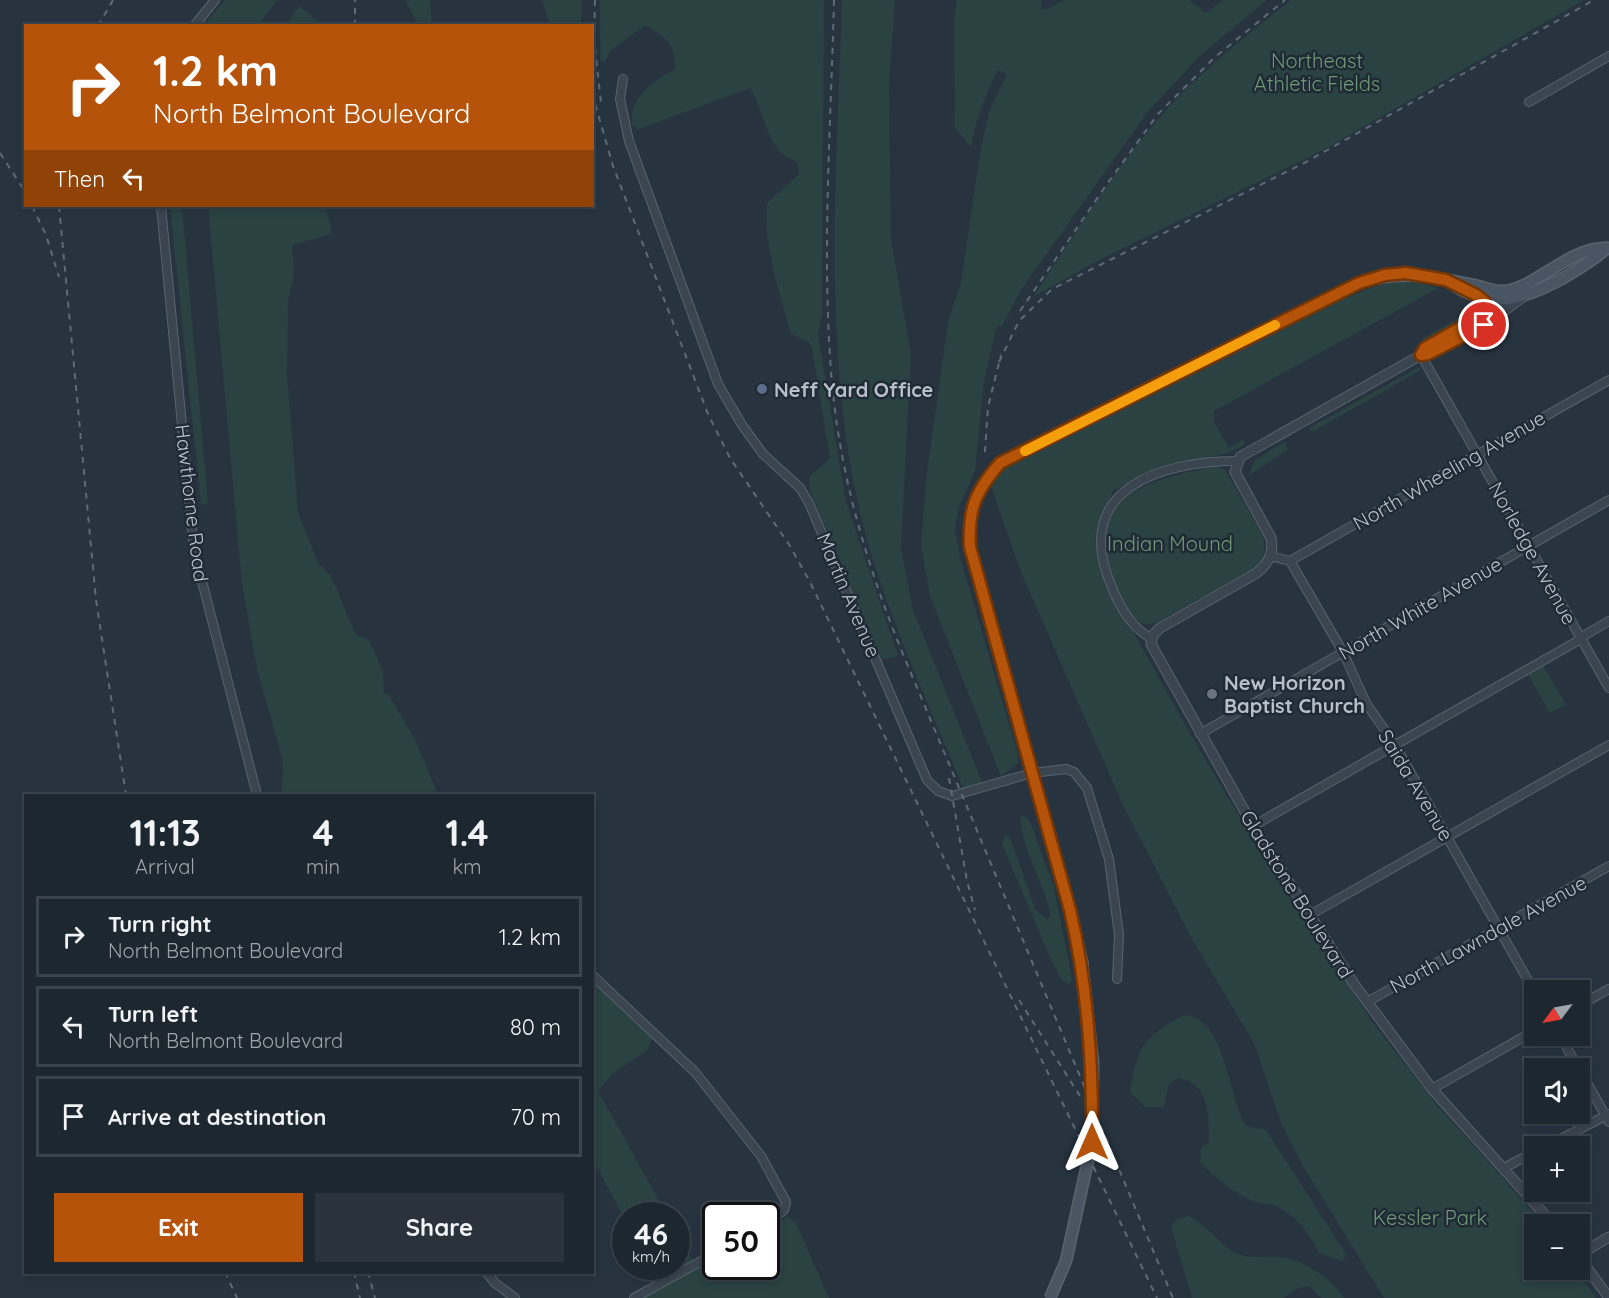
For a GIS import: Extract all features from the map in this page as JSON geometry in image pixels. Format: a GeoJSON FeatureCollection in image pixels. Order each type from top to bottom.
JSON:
{"type":"FeatureCollection","features":[{"type":"Feature","properties":{"kind":"main road"},"geometry":{"type":"LineString","coordinates":[[1050,1298],[1066,1261],[1092,1142],[1093,1063],[1082,962],[1070,910],[970,547],[969,524],[973,503],[984,482],[1000,463],[1359,283],[1385,275],[1406,273],[1501,291],[1513,288],[1591,247],[1608,248]]}},
{"type":"Feature","properties":{"kind":"main road"},"geometry":{"type":"LineString","coordinates":[[1450,282],[1459,289],[1476,295],[1497,299],[1523,297],[1540,291],[1594,260],[1608,248]]}},
{"type":"Feature","properties":{"kind":"street"},"geometry":{"type":"LineString","coordinates":[[196,24],[215,0]]}},
{"type":"Feature","properties":{"kind":"street"},"geometry":{"type":"LineString","coordinates":[[1529,102],[1609,56]]}},
{"type":"Feature","properties":{"kind":"street","name":"Martin Avenue"},"geometry":{"type":"LineString","coordinates":[[623,80],[620,99],[629,141],[718,384],[741,425],[763,454],[805,494],[927,780],[938,791],[952,796],[1032,773],[1066,769],[1074,772],[1087,788],[1109,859],[1119,935],[1117,979]]}},
{"type":"Feature","properties":{"kind":"street","name":"Hawthorne Road"},"geometry":{"type":"LineString","coordinates":[[161,207],[194,550],[256,794]]}},
{"type":"Feature","properties":{"kind":"street"},"geometry":{"type":"LineString","coordinates":[[1476,295],[1487,305],[1487,318]]}},
{"type":"Feature","properties":{"kind":"street"},"geometry":{"type":"LineString","coordinates":[[1152,639],[1160,628],[1260,571],[1270,556],[1270,538],[1237,477],[1237,461],[1245,454],[1421,355],[1425,348],[1487,318],[1523,297]]}},
{"type":"Feature","properties":{"kind":"street","name":"Norledge Avenue"},"geometry":{"type":"LineString","coordinates":[[1421,355],[1609,688]]}},
{"type":"Feature","properties":{"kind":"street","name":"North Wheeling Avenue"},"geometry":{"type":"LineString","coordinates":[[1290,561],[1609,380]]}},
{"type":"Feature","properties":{"kind":"street","name":"Gladstone Boulevard"},"geometry":{"type":"LineString","coordinates":[[1237,461],[1219,461],[1175,470],[1139,482],[1123,492],[1110,505],[1100,533],[1103,561],[1115,595],[1139,632],[1152,639],[1154,653],[1253,826],[1308,916],[1367,1002],[1432,1089],[1544,1214]]}},
{"type":"Feature","properties":{"kind":"street","name":"North White Avenue"},"geometry":{"type":"LineString","coordinates":[[1200,734],[1609,500]]}},
{"type":"Feature","properties":{"kind":"street"},"geometry":{"type":"LineString","coordinates":[[1270,556],[1290,561]]}},
{"type":"Feature","properties":{"kind":"street","name":"Saida Avenue"},"geometry":{"type":"LineString","coordinates":[[1290,561],[1343,652],[1371,710],[1395,745],[1528,980]]}},
{"type":"Feature","properties":{"kind":"street"},"geometry":{"type":"LineString","coordinates":[[1253,826],[1609,621]]}},
{"type":"Feature","properties":{"kind":"street"},"geometry":{"type":"LineString","coordinates":[[1308,916],[1609,745]]}},
{"type":"Feature","properties":{"kind":"street","name":"North Lawndale Avenue"},"geometry":{"type":"LineString","coordinates":[[1367,1002],[1609,866]]}},
{"type":"Feature","properties":{"kind":"street"},"geometry":{"type":"LineString","coordinates":[[594,977],[695,1072],[761,1156],[786,1202],[780,1213]]}},
{"type":"Feature","properties":{"kind":"street"},"geometry":{"type":"LineString","coordinates":[[1590,999],[1609,989]]}},
{"type":"Feature","properties":{"kind":"street"},"geometry":{"type":"LineString","coordinates":[[1432,1089],[1524,1037]]}},
{"type":"Feature","properties":{"kind":"street"},"geometry":{"type":"LineString","coordinates":[[1568,1136],[1608,1117],[1590,1087]]}},
{"type":"Feature","properties":{"kind":"street"},"geometry":{"type":"LineString","coordinates":[[1504,1168],[1524,1157]]}},
{"type":"Feature","properties":{"kind":"street"},"geometry":{"type":"LineString","coordinates":[[1590,1249],[1609,1237]]}},
{"type":"Feature","properties":{"kind":"street"},"geometry":{"type":"LineString","coordinates":[[634,1298],[702,1261]]}},
{"type":"Feature","properties":{"kind":"street"},"geometry":{"type":"LineString","coordinates":[[1590,1270],[1609,1298]]}},
{"type":"Feature","properties":{"kind":"street"},"geometry":{"type":"LineString","coordinates":[[488,1274],[495,1283],[515,1298]]}},
{"type":"Feature","properties":{"kind":"green space"},"geometry":{"type":"Polygon","coordinates":[[[225,0],[277,0],[259,24],[205,24],[225,0]]]}},
{"type":"Feature","properties":{"kind":"green space"},"geometry":{"type":"Polygon","coordinates":[[[405,0],[430,0],[432,24],[417,24],[405,0]]]}},
{"type":"Feature","properties":{"kind":"green space"},"geometry":{"type":"Polygon","coordinates":[[[542,0],[582,0],[581,24],[550,24],[542,0]]]}},
{"type":"Feature","properties":{"kind":"green space"},"geometry":{"type":"Polygon","coordinates":[[[600,0],[824,0],[822,315],[818,334],[846,502],[898,656],[882,660],[809,488],[810,476],[830,459],[812,348],[809,342],[795,336],[790,331],[773,268],[766,219],[767,203],[799,174],[797,161],[787,158],[773,142],[750,88],[639,129],[632,125],[634,106],[638,98],[651,85],[675,69],[673,52],[664,38],[645,25],[611,50],[605,61],[600,62],[600,0]]]}},
{"type":"Feature","properties":{"kind":"green space"},"geometry":{"type":"Polygon","coordinates":[[[842,0],[895,0],[889,86],[891,239],[911,354],[901,548],[913,610],[982,782],[963,788],[906,652],[880,582],[860,512],[848,450],[840,387],[835,257],[842,0]]]}},
{"type":"Feature","properties":{"kind":"green space"},"geometry":{"type":"Polygon","coordinates":[[[957,0],[1042,0],[1041,9],[1047,9],[1064,0],[1189,0],[1206,13],[1223,0],[1267,0],[1200,56],[1149,110],[1021,290],[1002,326],[997,325],[984,382],[975,471],[959,507],[955,529],[960,557],[1018,755],[1018,763],[1001,776],[930,596],[921,545],[927,472],[948,322],[961,283],[980,153],[989,112],[1007,74],[998,70],[993,79],[978,117],[971,147],[955,128],[954,17],[957,0]]]}},
{"type":"Feature","properties":{"kind":"green space","name":"Northeast Athletic Fields"},"geometry":{"type":"Polygon","coordinates":[[[1291,0],[1584,0],[1325,149],[1099,260],[1033,297],[1099,198],[1152,126],[1199,77],[1291,0]]]}},
{"type":"Feature","properties":{"kind":"green space"},"geometry":{"type":"Polygon","coordinates":[[[299,6],[316,20],[326,24],[287,24],[299,6]]]}},
{"type":"Feature","properties":{"kind":"green space"},"geometry":{"type":"Polygon","coordinates":[[[170,207],[182,207],[208,504],[201,505],[170,207]]]}},
{"type":"Feature","properties":{"kind":"green space"},"geometry":{"type":"Polygon","coordinates":[[[208,207],[326,207],[332,234],[292,245],[294,274],[288,301],[287,373],[298,512],[318,563],[331,576],[356,635],[369,640],[383,671],[384,694],[388,694],[415,739],[438,794],[282,794],[283,761],[257,669],[242,584],[208,207]]]}},
{"type":"Feature","properties":{"kind":"green space","name":"Kessler Park"},"geometry":{"type":"Polygon","coordinates":[[[1397,278],[1438,288],[1214,411],[1214,422],[1229,448],[1244,439],[1244,445],[1227,453],[1145,473],[1113,491],[1095,536],[1108,586],[1189,732],[1272,871],[1373,1023],[1436,1104],[1535,1214],[1524,1214],[1524,1280],[1584,1280],[1596,1298],[1384,1298],[1303,1166],[1282,1125],[1254,1043],[1193,941],[1122,803],[1021,572],[990,483],[998,471],[1336,302],[1397,278]]]}},
{"type":"Feature","properties":{"kind":"green space"},"geometry":{"type":"Polygon","coordinates":[[[1484,304],[1484,309],[1424,343],[1421,339],[1484,304]]]}},
{"type":"Feature","properties":{"kind":"green space"},"geometry":{"type":"Polygon","coordinates":[[[1419,367],[1421,370],[1312,432],[1309,428],[1419,367]]]}},
{"type":"Feature","properties":{"kind":"green space"},"geometry":{"type":"Polygon","coordinates":[[[1284,442],[1288,450],[1248,476],[1255,460],[1284,442]]]}},
{"type":"Feature","properties":{"kind":"green space","name":"Indian Mound"},"geometry":{"type":"Polygon","coordinates":[[[1217,466],[1225,470],[1262,534],[1265,549],[1262,558],[1253,569],[1156,623],[1143,624],[1127,608],[1114,580],[1106,545],[1108,524],[1117,507],[1131,494],[1149,484],[1217,466]]]}},
{"type":"Feature","properties":{"kind":"green space"},"geometry":{"type":"Polygon","coordinates":[[[1543,666],[1566,704],[1550,713],[1528,675],[1543,666]]]}},
{"type":"Feature","properties":{"kind":"green space"},"geometry":{"type":"Polygon","coordinates":[[[1021,815],[1029,819],[1054,887],[1071,973],[1072,981],[1068,984],[1061,979],[1052,962],[1002,844],[1006,835],[1010,837],[1035,909],[1047,920],[1051,916],[1027,850],[1021,815]]]}},
{"type":"Feature","properties":{"kind":"green space"},"geometry":{"type":"Polygon","coordinates":[[[594,984],[652,1038],[648,1050],[613,1073],[598,1091],[660,1202],[616,1202],[594,1162],[594,984]]]}},
{"type":"Feature","properties":{"kind":"green space"},"geometry":{"type":"Polygon","coordinates":[[[1184,1015],[1198,1019],[1209,1029],[1224,1060],[1246,1126],[1266,1130],[1346,1254],[1343,1262],[1319,1253],[1307,1232],[1283,1210],[1238,1194],[1200,1162],[1201,1148],[1209,1142],[1209,1122],[1206,1102],[1196,1086],[1178,1078],[1169,1083],[1164,1107],[1145,1107],[1130,1092],[1136,1064],[1144,1045],[1159,1030],[1184,1015]]]}},
{"type":"Feature","properties":{"kind":"green space"},"geometry":{"type":"Polygon","coordinates":[[[787,1216],[796,1223],[829,1298],[641,1298],[674,1280],[690,1280],[690,1271],[702,1266],[702,1280],[780,1280],[780,1222],[787,1216]]]}},
{"type":"Feature","properties":{"kind":"green space"},"geometry":{"type":"Polygon","coordinates":[[[1188,1216],[1202,1224],[1226,1247],[1237,1254],[1248,1257],[1287,1258],[1306,1265],[1332,1283],[1344,1298],[1321,1298],[1309,1286],[1298,1288],[1284,1298],[1192,1298],[1171,1227],[1177,1219],[1188,1216]]]}},
{"type":"Feature","properties":{"kind":"railway"},"geometry":{"type":"LineString","coordinates":[[99,24],[113,0]]}},
{"type":"Feature","properties":{"kind":"railway"},"geometry":{"type":"LineString","coordinates":[[355,0],[355,24]]}},
{"type":"Feature","properties":{"kind":"railway"},"geometry":{"type":"LineString","coordinates":[[595,0],[594,39],[601,102]]}},
{"type":"Feature","properties":{"kind":"railway"},"geometry":{"type":"LineString","coordinates":[[834,0],[827,239],[829,335],[832,383],[841,451],[856,517],[876,583],[900,647],[1173,1298]]}},
{"type":"Feature","properties":{"kind":"railway"},"geometry":{"type":"LineString","coordinates":[[1020,311],[1158,114],[1214,58],[1285,0]]}},
{"type":"Feature","properties":{"kind":"railway"},"geometry":{"type":"LineString","coordinates":[[999,362],[1019,321],[1052,289],[1306,162],[1594,0]]}},
{"type":"Feature","properties":{"kind":"railway"},"geometry":{"type":"LineString","coordinates":[[594,100],[613,166],[708,414],[730,458],[790,546],[810,582],[1157,1298]]}},
{"type":"Feature","properties":{"kind":"railway"},"geometry":{"type":"LineString","coordinates":[[0,153],[24,190]]}},
{"type":"Feature","properties":{"kind":"railway"},"geometry":{"type":"LineString","coordinates":[[32,207],[46,235],[59,277]]}},
{"type":"Feature","properties":{"kind":"railway"},"geometry":{"type":"LineString","coordinates":[[59,207],[96,600],[126,794]]}},
{"type":"Feature","properties":{"kind":"railway"},"geometry":{"type":"LineString","coordinates":[[985,452],[988,407],[1001,355]]}},
{"type":"Feature","properties":{"kind":"railway"},"geometry":{"type":"LineString","coordinates":[[949,778],[967,881],[975,910]]}},
{"type":"Feature","properties":{"kind":"railway"},"geometry":{"type":"LineString","coordinates":[[1019,1000],[1080,1096]]}},
{"type":"Feature","properties":{"kind":"railway"},"geometry":{"type":"LineString","coordinates":[[226,1274],[237,1298]]}},
{"type":"Feature","properties":{"kind":"railway"},"geometry":{"type":"LineString","coordinates":[[354,1274],[360,1298]]}},
{"type":"Feature","properties":{"kind":"railway"},"geometry":{"type":"LineString","coordinates":[[369,1274],[375,1298]]}},
{"type":"Feature","properties":{"kind":"slow traffic"},"geometry":{"type":"LineString","coordinates":[[1025,451],[1275,325]]}},
{"type":"Feature","properties":{"kind":"place","name":"Neff Yard Office"},"geometry":{"type":"Point","coordinates":[762,389]}},
{"type":"Feature","properties":{"kind":"place","name":"New Horizon Baptist Church"},"geometry":{"type":"Point","coordinates":[1212,694]}},
{"type":"Feature","properties":{"kind":"route"},"geometry":{"type":"LineString","coordinates":[[1092,1142],[1093,1063],[1082,962],[1070,910],[970,547],[969,524],[973,503],[984,482],[1000,463],[1359,283],[1385,275],[1406,273],[1446,280],[1485,302],[1487,308],[1484,314],[1425,348],[1421,355],[1428,354],[1484,325]]}}]}
